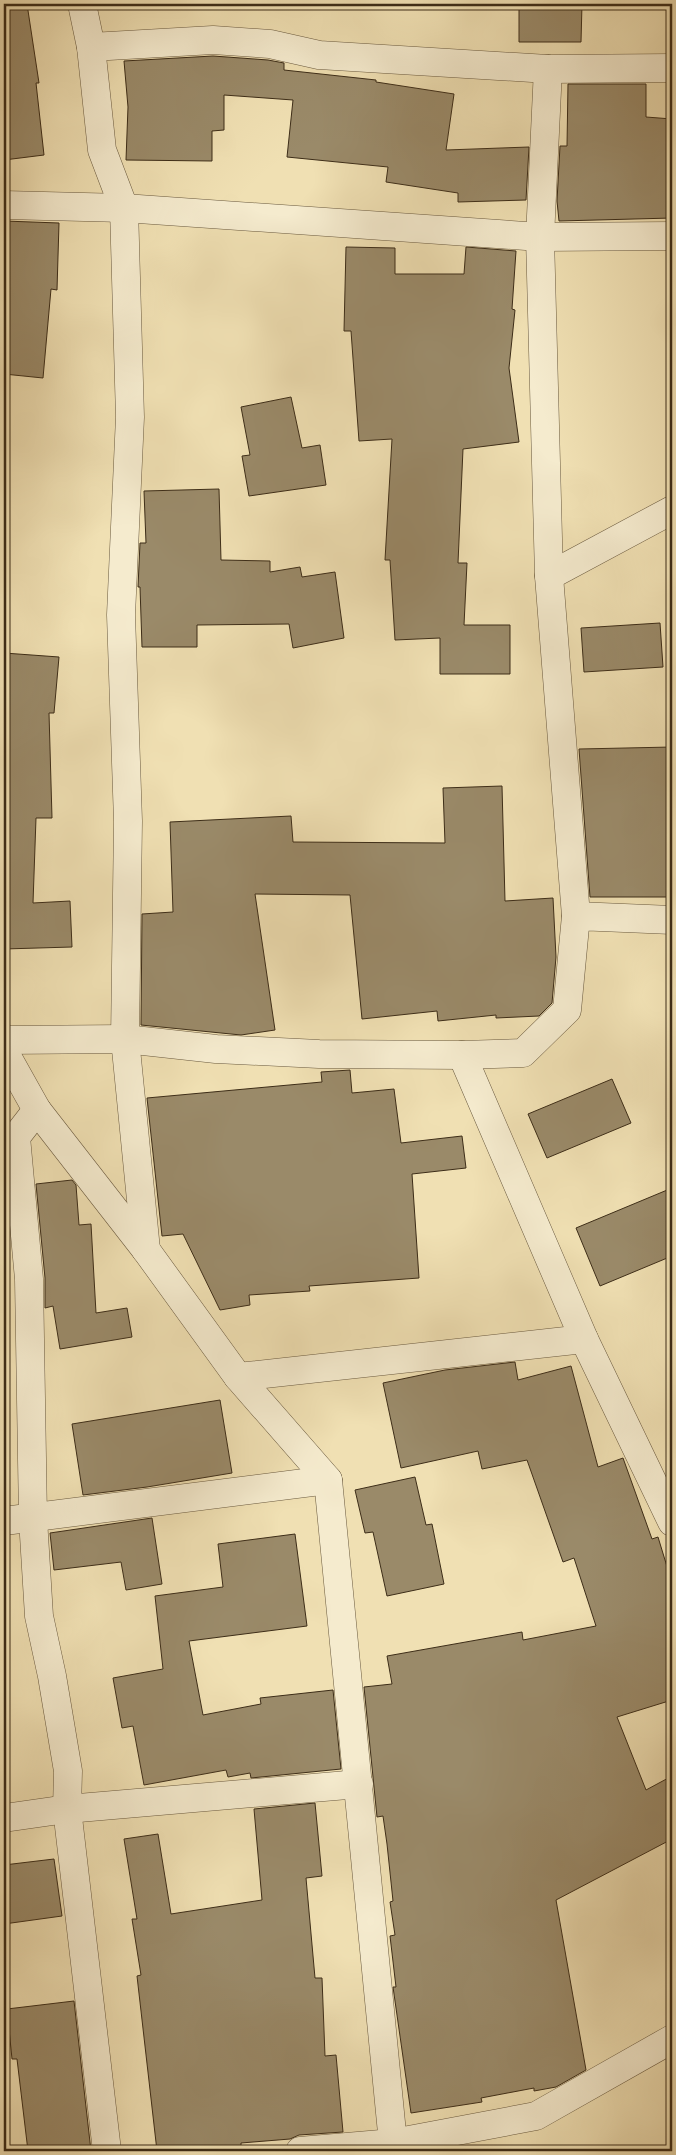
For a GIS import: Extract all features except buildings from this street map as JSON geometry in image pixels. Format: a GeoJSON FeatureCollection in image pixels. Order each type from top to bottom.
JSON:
{"type":"FeatureCollection","features":[{"type":"Feature","properties":{"kind":"street"},"geometry":{"type":"LineString","coordinates":[[82,4],[91,47],[102,150],[124,208],[130,417],[121,615],[128,821],[125,1039],[146,1250]]}},
{"type":"Feature","properties":{"kind":"street"},"geometry":{"type":"LineString","coordinates":[[91,47],[213,40],[270,44],[319,55],[548,69],[672,68]]}},
{"type":"Feature","properties":{"kind":"street"},"geometry":{"type":"LineString","coordinates":[[4,1040],[125,1039],[216,1049],[300,1053],[462,1055],[523,1053],[567,1010],[576,916],[549,576],[540,237],[548,69]]}},
{"type":"Feature","properties":{"kind":"street"},"geometry":{"type":"LineString","coordinates":[[4,205],[124,208],[540,237],[672,236]]}},
{"type":"Feature","properties":{"kind":"street"},"geometry":{"type":"LineString","coordinates":[[549,576],[672,510]]}},
{"type":"Feature","properties":{"kind":"street"},"geometry":{"type":"LineString","coordinates":[[576,916],[672,920]]}},
{"type":"Feature","properties":{"kind":"street"},"geometry":{"type":"LineString","coordinates":[[4,1051],[37,1110],[146,1250],[238,1377],[328,1480],[393,2142]]}},
{"type":"Feature","properties":{"kind":"street"},"geometry":{"type":"LineString","coordinates":[[462,1055],[584,1339],[672,1522]]}},
{"type":"Feature","properties":{"kind":"street"},"geometry":{"type":"LineString","coordinates":[[37,1110],[16,1137],[29,1280],[33,1519],[39,1616],[52,1676],[68,1771],[67,1809],[107,2151]]}},
{"type":"Feature","properties":{"kind":"street"},"geometry":{"type":"LineString","coordinates":[[238,1377],[584,1339]]}},
{"type":"Feature","properties":{"kind":"street"},"geometry":{"type":"LineString","coordinates":[[4,1521],[33,1519],[328,1480]]}},
{"type":"Feature","properties":{"kind":"street"},"geometry":{"type":"LineString","coordinates":[[4,1818],[67,1809],[359,1784]]}},
{"type":"Feature","properties":{"kind":"street"},"geometry":{"type":"LineString","coordinates":[[300,2151],[361,2149],[536,2116],[672,2039]]}}]}
